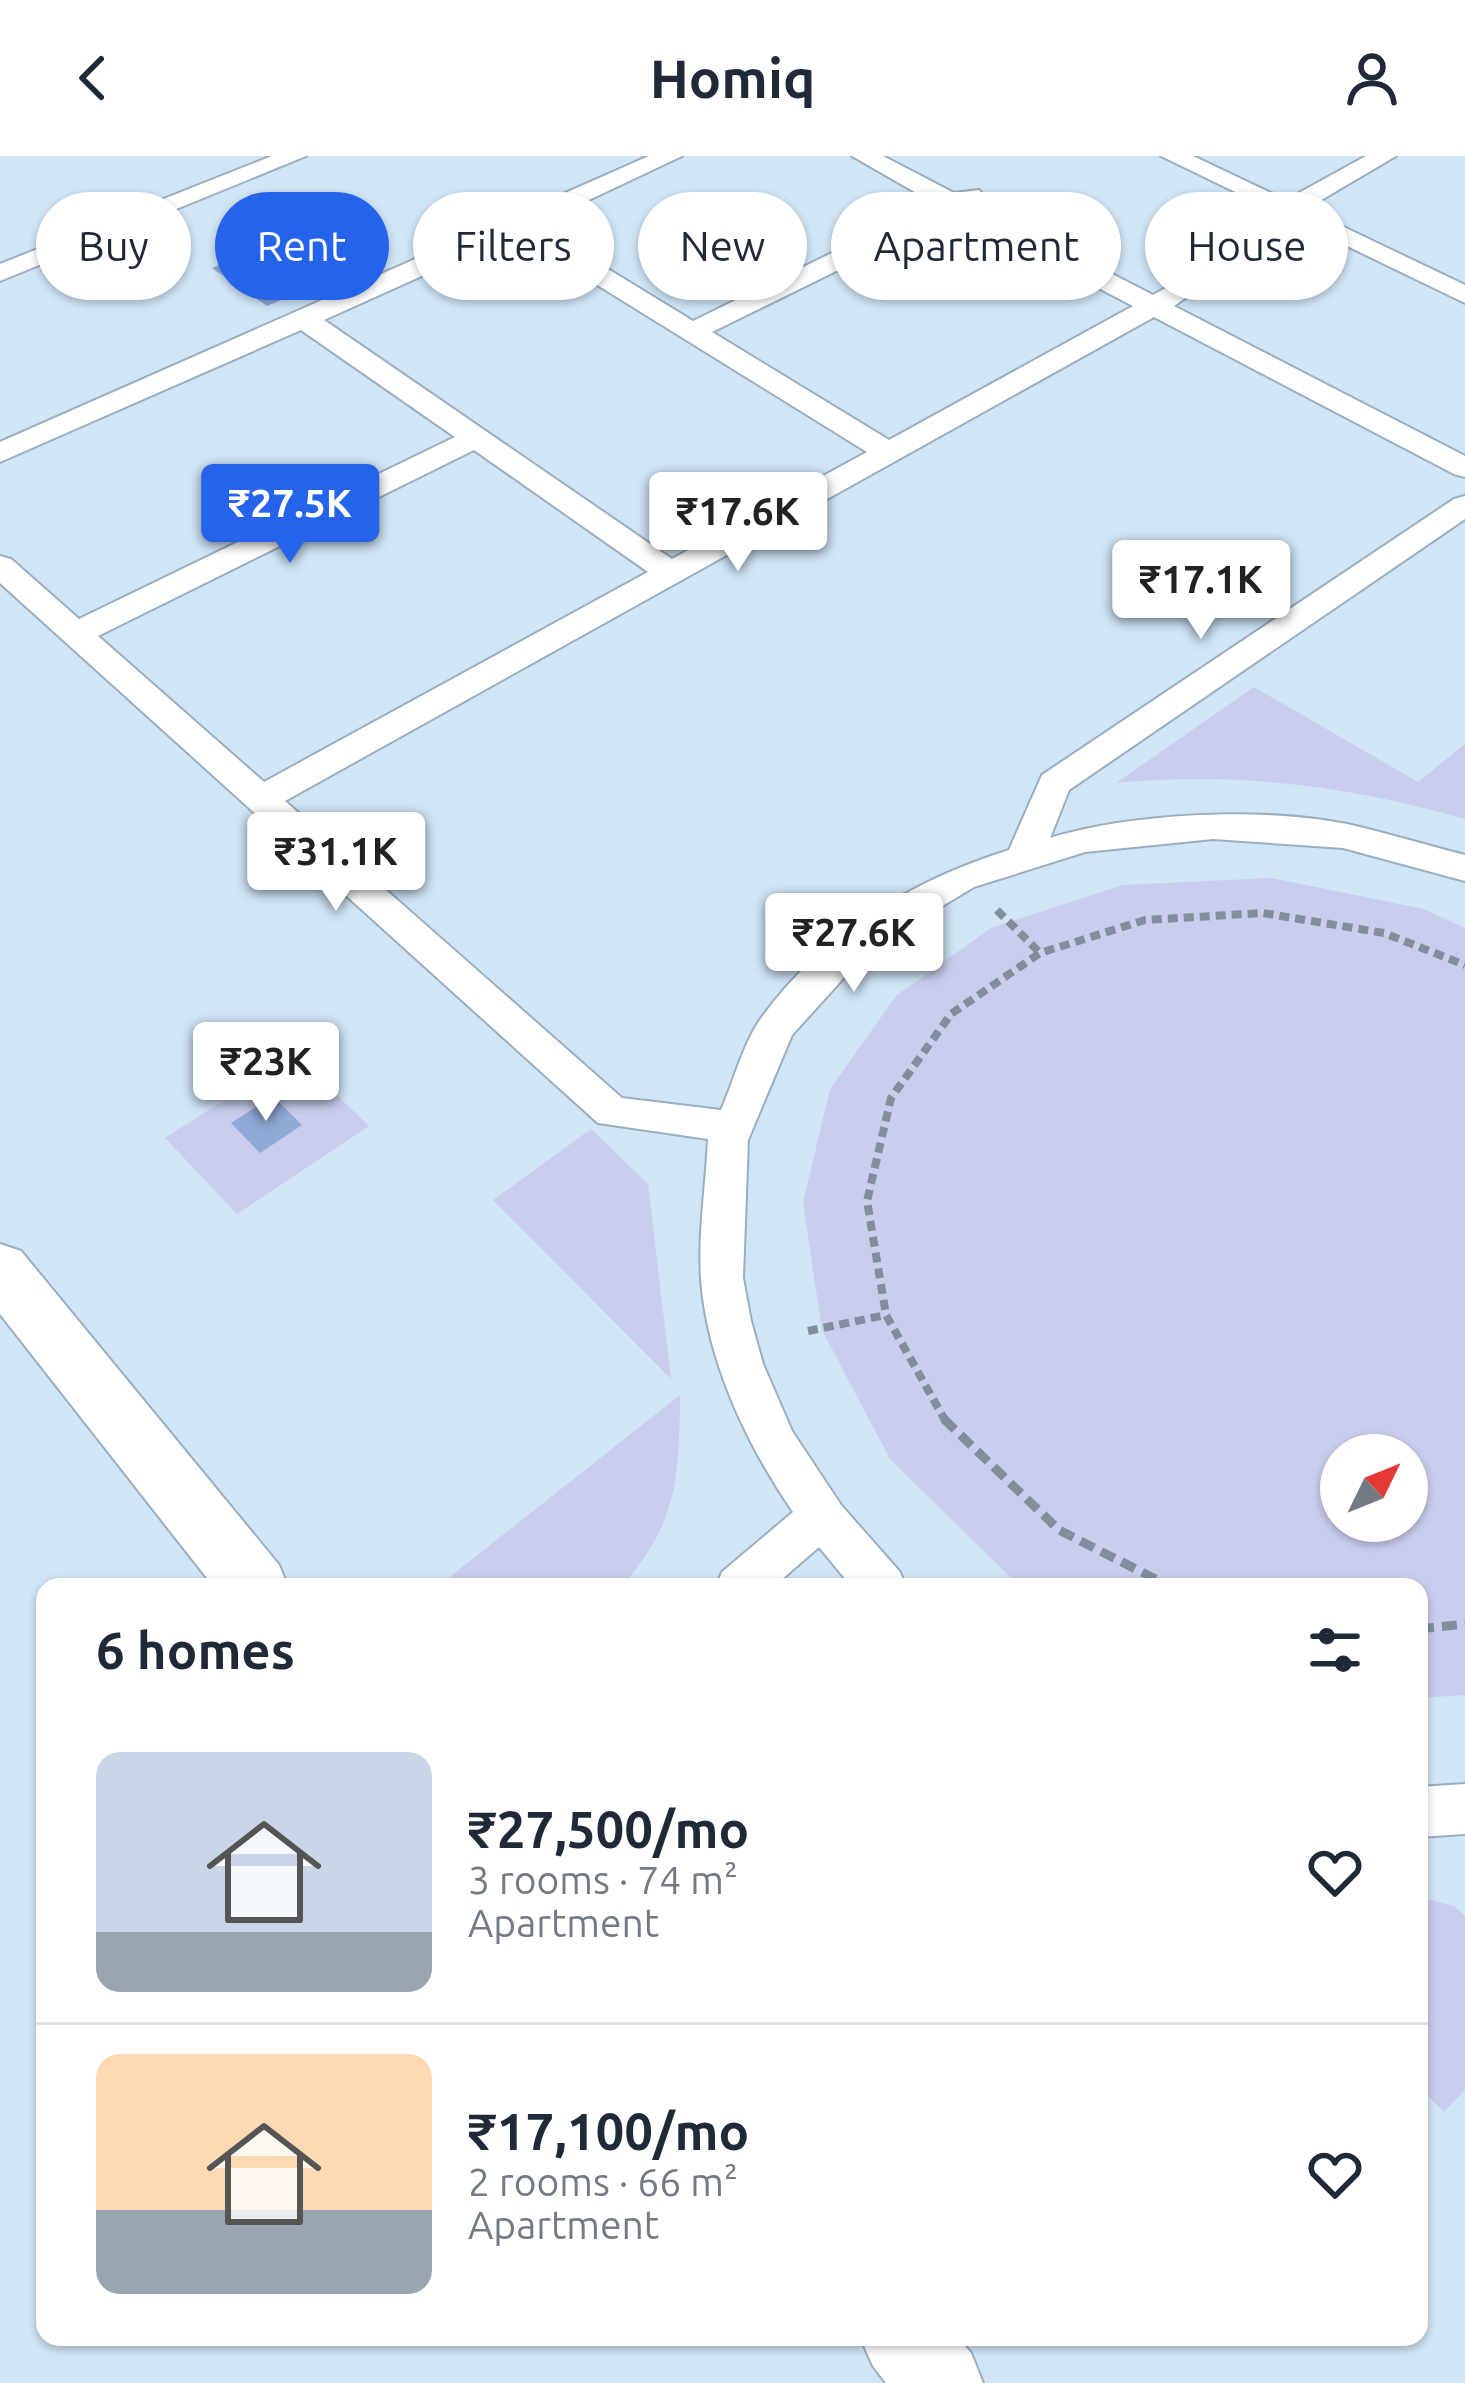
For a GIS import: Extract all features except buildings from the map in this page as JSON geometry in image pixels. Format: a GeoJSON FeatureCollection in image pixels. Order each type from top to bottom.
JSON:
{"type":"FeatureCollection","features":[{"type":"Feature","properties":{"kind":"main road"},"geometry":{"type":"LineString","coordinates":[[0,1269],[248,1578]]}},
{"type":"Feature","properties":{"kind":"main road"},"geometry":{"type":"LineString","coordinates":[[910,2346],[941,2383]]}},
{"type":"Feature","properties":{"kind":"street"},"geometry":{"type":"LineString","coordinates":[[0,273],[294,156]]}},
{"type":"Feature","properties":{"kind":"street"},"geometry":{"type":"LineString","coordinates":[[588,192],[670,156]]}},
{"type":"Feature","properties":{"kind":"street"},"geometry":{"type":"LineString","coordinates":[[864,156],[934,192]]}},
{"type":"Feature","properties":{"kind":"street"},"geometry":{"type":"LineString","coordinates":[[917,156],[1145,285]]}},
{"type":"Feature","properties":{"kind":"street"},"geometry":{"type":"LineString","coordinates":[[1173,156],[1248,192]]}},
{"type":"Feature","properties":{"kind":"street"},"geometry":{"type":"LineString","coordinates":[[1319,192],[1384,156]]}},
{"type":"Feature","properties":{"kind":"street"},"geometry":{"type":"LineString","coordinates":[[976,192],[982,189]]}},
{"type":"Feature","properties":{"kind":"street"},"geometry":{"type":"LineString","coordinates":[[1348,240],[1465,296]]}},
{"type":"Feature","properties":{"kind":"street"},"geometry":{"type":"LineString","coordinates":[[691,332],[831,263]]}},
{"type":"Feature","properties":{"kind":"street"},"geometry":{"type":"LineString","coordinates":[[0,452],[413,269]]}},
{"type":"Feature","properties":{"kind":"street"},"geometry":{"type":"LineString","coordinates":[[614,284],[889,453]]}},
{"type":"Feature","properties":{"kind":"street"},"geometry":{"type":"LineString","coordinates":[[261,799],[1166,300]]}},
{"type":"Feature","properties":{"kind":"street"},"geometry":{"type":"LineString","coordinates":[[1170,300],[1465,437]]}},
{"type":"Feature","properties":{"kind":"street"},"geometry":{"type":"LineString","coordinates":[[1170,300],[1465,469]]}},
{"type":"Feature","properties":{"kind":"street"},"geometry":{"type":"LineString","coordinates":[[303,318],[671,573]]}},
{"type":"Feature","properties":{"kind":"street"},"geometry":{"type":"LineString","coordinates":[[75,634],[475,438]]}},
{"type":"Feature","properties":{"kind":"street"},"geometry":{"type":"LineString","coordinates":[[1027,851],[1054,783],[1465,505]]}},
{"type":"Feature","properties":{"kind":"street"},"geometry":{"type":"LineString","coordinates":[[0,566],[612,1112],[734,1127]]}},
{"type":"Feature","properties":{"kind":"street"},"geometry":{"type":"LineString","coordinates":[[875,1578],[821,1516],[756,1407],[727,1321],[717,1237],[724,1158],[746,1085],[782,1020],[831,964],[888,916],[954,879],[1027,851],[1106,833],[1188,825],[1273,827],[1359,839],[1465,868]]}},
{"type":"Feature","properties":{"kind":"street"},"geometry":{"type":"LineString","coordinates":[[749,1578],[821,1516]]}},
{"type":"Feature","properties":{"kind":"street"},"geometry":{"type":"LineString","coordinates":[[1428,1811],[1465,1809]]}},
{"type":"Feature","properties":{"kind":"path"},"geometry":{"type":"LineString","coordinates":[[998,910],[1040,953]]}},
{"type":"Feature","properties":{"kind":"path"},"geometry":{"type":"LineString","coordinates":[[1153,1578],[1059,1530],[950,1430],[886,1316],[867,1201],[891,1098],[951,1013],[1040,953],[1145,920],[1263,913],[1384,933],[1465,964]]}},
{"type":"Feature","properties":{"kind":"path"},"geometry":{"type":"LineString","coordinates":[[808,1331],[886,1316]]}},
{"type":"Feature","properties":{"kind":"path"},"geometry":{"type":"LineString","coordinates":[[1428,1628],[1465,1624]]}},
{"type":"Feature","properties":{"kind":"shaded area"},"geometry":{"type":"Polygon","coordinates":[[[1254,687],[1418,782],[1465,744],[1465,819],[1292,784],[1205,779],[1116,783],[1254,687]]]}},
{"type":"Feature","properties":{"kind":"shaded area"},"geometry":{"type":"Polygon","coordinates":[[[1271,878],[1424,909],[1465,928],[1465,1695],[1428,1697],[1428,1578],[1013,1578],[890,1459],[822,1330],[803,1203],[830,1089],[896,996],[991,928],[1123,885],[1271,878]]]}},
{"type":"Feature","properties":{"kind":"shaded area"},"geometry":{"type":"Polygon","coordinates":[[[295,1055],[369,1126],[237,1214],[165,1138],[295,1055]]]}},
{"type":"Feature","properties":{"kind":"shaded area"},"geometry":{"type":"Polygon","coordinates":[[[591,1129],[648,1184],[671,1379],[493,1200],[591,1129]]]}},
{"type":"Feature","properties":{"kind":"shaded area"},"geometry":{"type":"Polygon","coordinates":[[[680,1395],[672,1498],[654,1542],[628,1578],[448,1578],[680,1395]]]}},
{"type":"Feature","properties":{"kind":"shaded area"},"geometry":{"type":"Polygon","coordinates":[[[1428,1899],[1454,1906],[1465,1916],[1465,2090],[1444,2112],[1428,2096],[1428,1899]]]}}]}
